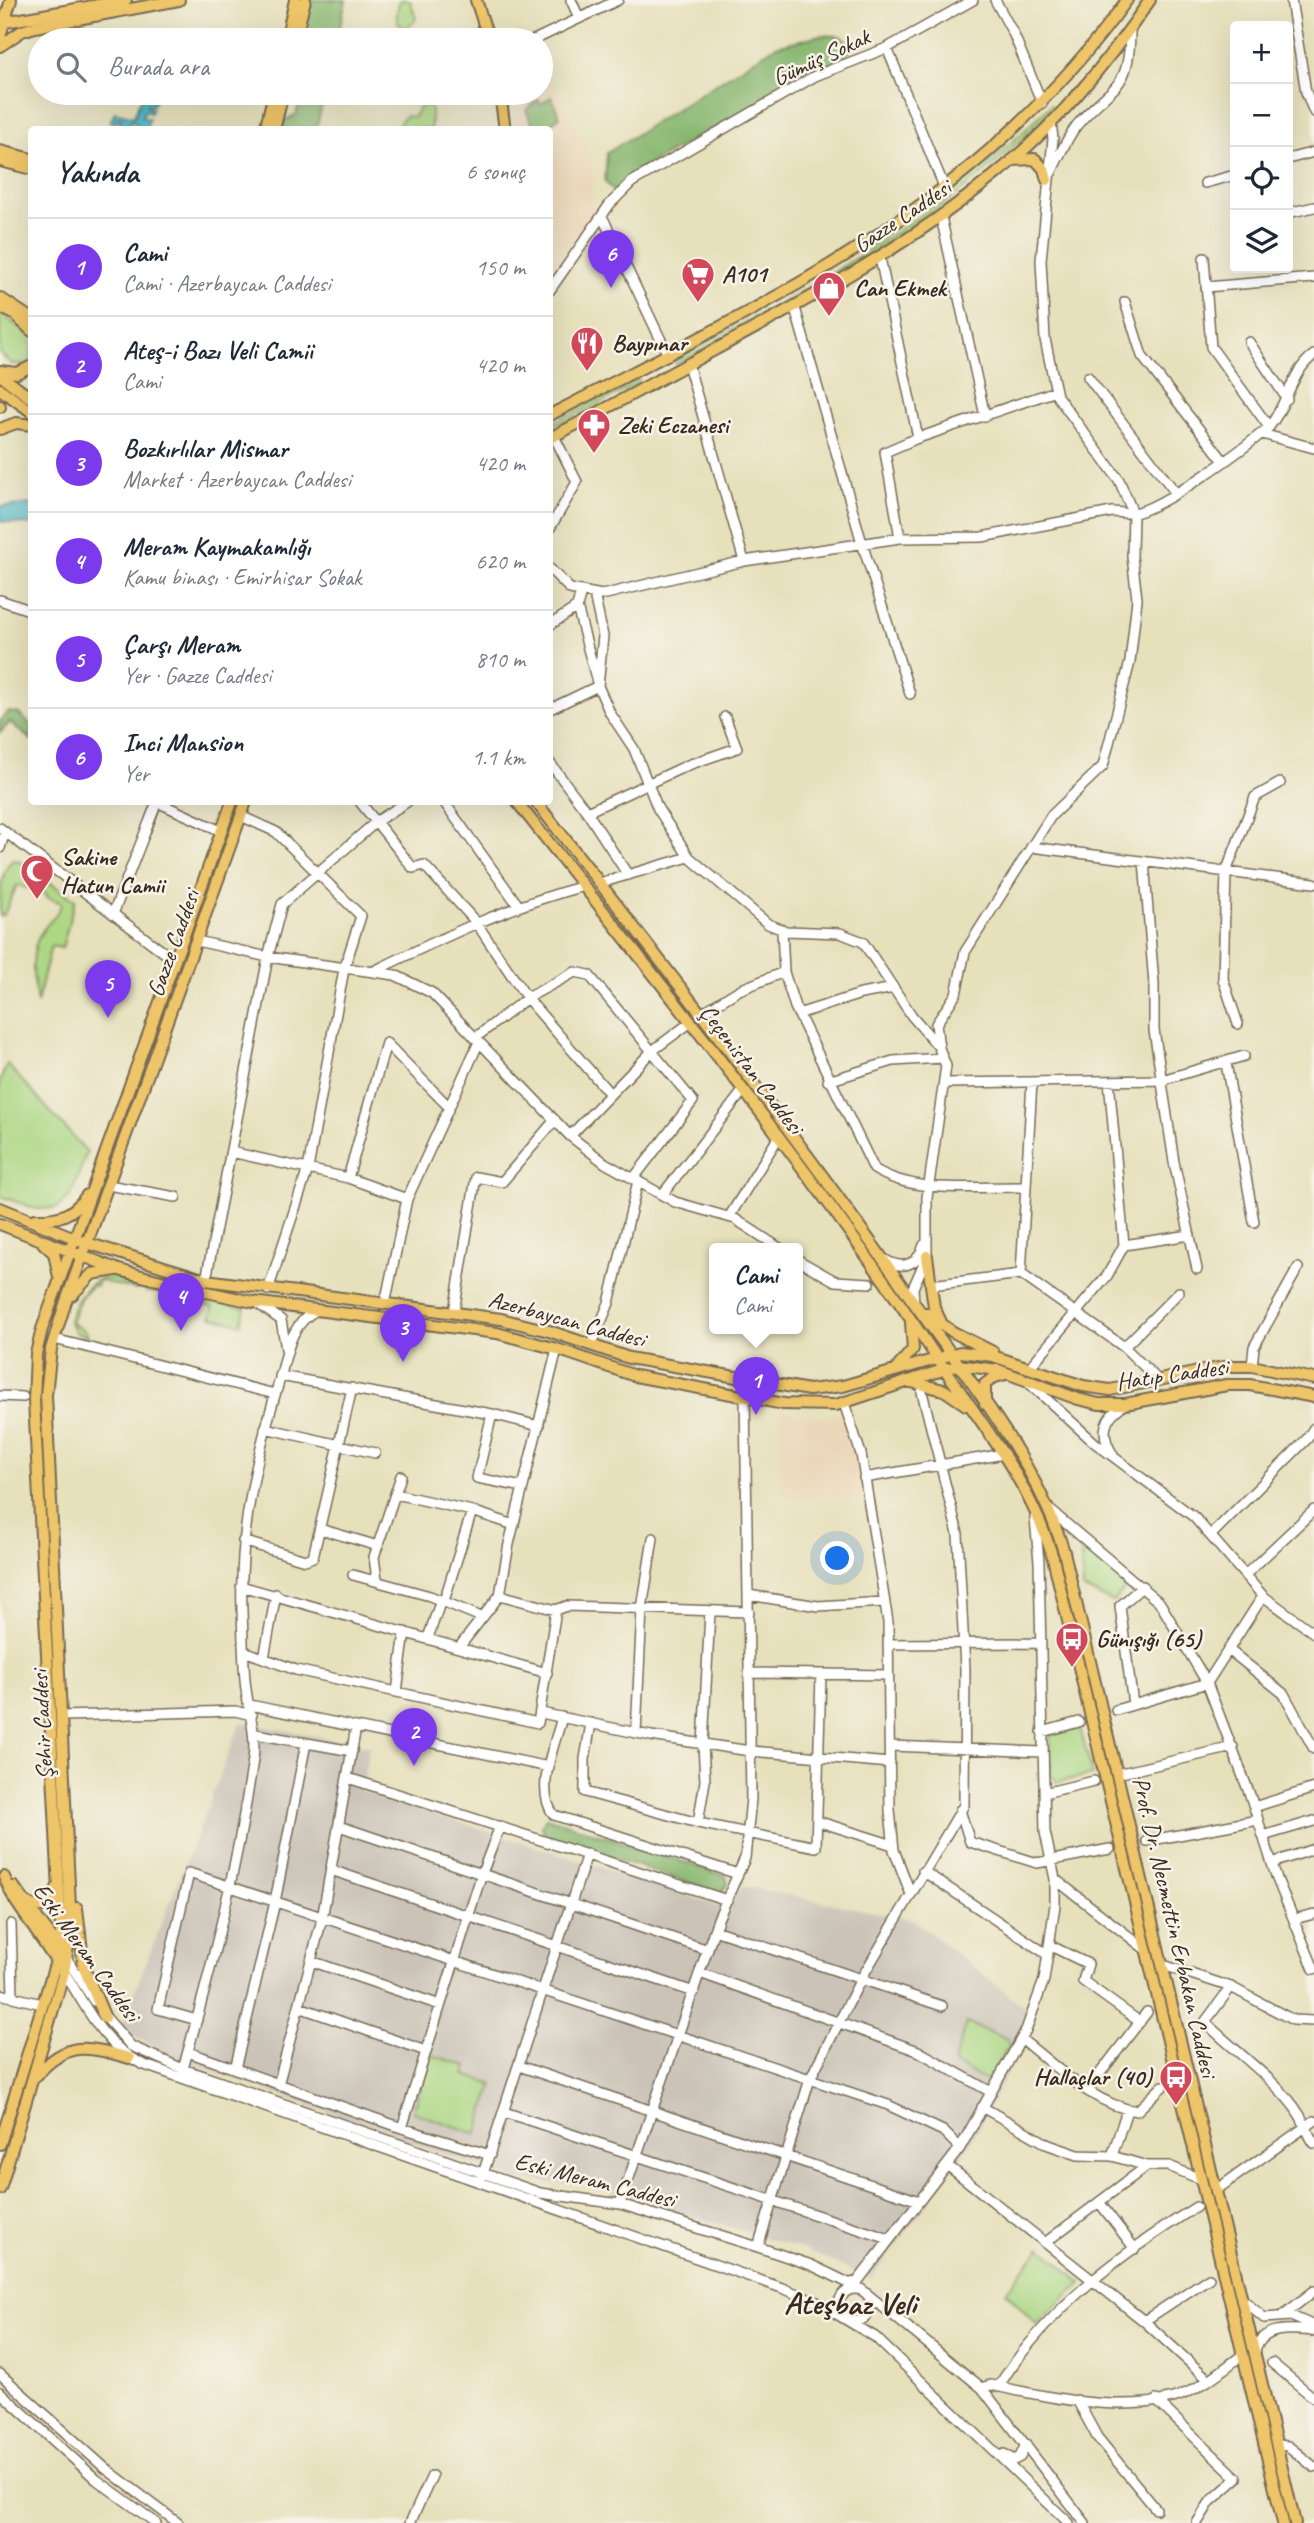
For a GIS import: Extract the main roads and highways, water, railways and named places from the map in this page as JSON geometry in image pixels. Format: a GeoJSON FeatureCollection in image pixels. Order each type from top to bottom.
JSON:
{"type":"FeatureCollection","features":[{"type":"Feature","properties":{"kind":"main road"},"geometry":{"type":"LineString","coordinates":[[0,36],[11,0]]}},
{"type":"Feature","properties":{"kind":"main road"},"geometry":{"type":"LineString","coordinates":[[5,22],[126,0]]}},
{"type":"Feature","properties":{"kind":"main road"},"geometry":{"type":"LineString","coordinates":[[32,28],[179,0]]}},
{"type":"Feature","properties":{"kind":"main road"},"geometry":{"type":"LineString","coordinates":[[289,28],[295,0]]}},
{"type":"Feature","properties":{"kind":"main road"},"geometry":{"type":"LineString","coordinates":[[298,28],[305,0]]}},
{"type":"Feature","properties":{"kind":"main road"},"geometry":{"type":"LineString","coordinates":[[476,0],[485,28]]}},
{"type":"Feature","properties":{"kind":"main road","name":"Gazze Caddesi"},"geometry":{"type":"LineString","coordinates":[[553,411],[668,355],[790,290],[872,240],[945,189],[1042,103],[1127,0]]}},
{"type":"Feature","properties":{"kind":"main road","name":"Gazze Caddesi"},"geometry":{"type":"LineString","coordinates":[[553,436],[795,308],[880,258],[941,216],[1012,160],[1051,122],[1130,29],[1150,0]]}},
{"type":"Feature","properties":{"kind":"main road"},"geometry":{"type":"LineString","coordinates":[[0,47],[28,29]]}},
{"type":"Feature","properties":{"kind":"main road"},"geometry":{"type":"LineString","coordinates":[[266,126],[271,105]]}},
{"type":"Feature","properties":{"kind":"main road"},"geometry":{"type":"LineString","coordinates":[[275,126],[280,105]]}},
{"type":"Feature","properties":{"kind":"main road"},"geometry":{"type":"LineString","coordinates":[[502,105],[504,126]]}},
{"type":"Feature","properties":{"kind":"main road"},"geometry":{"type":"LineString","coordinates":[[3,156],[28,159]]}},
{"type":"Feature","properties":{"kind":"main road"},"geometry":{"type":"LineString","coordinates":[[3,156],[28,167]]}},
{"type":"Feature","properties":{"kind":"main road"},"geometry":{"type":"LineString","coordinates":[[1012,160],[1035,159],[1044,169],[1047,180]]}},
{"type":"Feature","properties":{"kind":"main road"},"geometry":{"type":"LineString","coordinates":[[0,298],[28,316]]}},
{"type":"Feature","properties":{"kind":"main road"},"geometry":{"type":"LineString","coordinates":[[0,307],[14,314],[28,327]]}},
{"type":"Feature","properties":{"kind":"main road"},"geometry":{"type":"LineString","coordinates":[[0,373],[17,373],[28,368]]}},
{"type":"Feature","properties":{"kind":"main road"},"geometry":{"type":"LineString","coordinates":[[0,373],[28,396]]}},
{"type":"Feature","properties":{"kind":"main road"},"geometry":{"type":"LineString","coordinates":[[0,389],[28,409]]}},
{"type":"Feature","properties":{"kind":"main road"},"geometry":{"type":"LineString","coordinates":[[0,429],[16,423],[28,424]]}},
{"type":"Feature","properties":{"kind":"main road","name":"Gazze Caddesi"},"geometry":{"type":"LineString","coordinates":[[71,1251],[231,805]]}},
{"type":"Feature","properties":{"kind":"main road","name":"Gazze Caddesi"},"geometry":{"type":"LineString","coordinates":[[82,1256],[245,805]]}},
{"type":"Feature","properties":{"kind":"main road","name":"Çeçenistan Caddesi"},"geometry":{"type":"LineString","coordinates":[[519,805],[691,1022],[944,1368]]}},
{"type":"Feature","properties":{"kind":"main road","name":"Çeçenistan Caddesi"},"geometry":{"type":"LineString","coordinates":[[538,805],[702,1013],[883,1258],[958,1365]]}},
{"type":"Feature","properties":{"kind":"main road"},"geometry":{"type":"LineString","coordinates":[[24,1217],[45,1220],[69,1214],[82,1202],[96,1178]]}},
{"type":"Feature","properties":{"kind":"main road","name":"Azerbaycan Caddesi"},"geometry":{"type":"LineString","coordinates":[[0,1208],[75,1239],[206,1280],[502,1320],[650,1363],[809,1390],[842,1386],[950,1353],[981,1353],[1083,1386]]}},
{"type":"Feature","properties":{"kind":"main road","name":"Azerbaycan Caddesi"},"geometry":{"type":"LineString","coordinates":[[0,1224],[119,1270],[253,1302],[472,1329],[557,1349],[635,1376],[784,1404],[836,1405],[958,1365],[985,1366],[1078,1399]]}},
{"type":"Feature","properties":{"kind":"main road"},"geometry":{"type":"LineString","coordinates":[[33,1236],[54,1253],[59,1267],[58,1287]]}},
{"type":"Feature","properties":{"kind":"main road","name":"Şehir Caddesi"},"geometry":{"type":"LineString","coordinates":[[0,2144],[42,2004],[62,1959],[71,1928],[65,1880],[34,1381],[42,1329],[71,1251]]}},
{"type":"Feature","properties":{"kind":"main road","name":"Şehir Caddesi"},"geometry":{"type":"LineString","coordinates":[[62,1959],[60,1948],[65,1880],[63,1716],[46,1395],[54,1339],[82,1256]]}},
{"type":"Feature","properties":{"kind":"main road"},"geometry":{"type":"LineString","coordinates":[[927,1256],[934,1307],[943,1325]]}},
{"type":"Feature","properties":{"kind":"main road"},"geometry":{"type":"LineString","coordinates":[[65,1304],[92,1275],[119,1270]]}},
{"type":"Feature","properties":{"kind":"main road"},"geometry":{"type":"LineString","coordinates":[[914,1302],[943,1325],[1008,1361]]}},
{"type":"Feature","properties":{"kind":"main road"},"geometry":{"type":"LineString","coordinates":[[891,1372],[902,1364],[912,1351],[914,1334],[907,1314]]}},
{"type":"Feature","properties":{"kind":"main road","name":"Prof. Dr. Necmettin Erbakan Caddesi"},"geometry":{"type":"LineString","coordinates":[[958,1365],[1004,1454],[1032,1500],[1053,1558],[1241,2356],[1283,2523]]}},
{"type":"Feature","properties":{"kind":"main road","name":"Hatıp Caddesi"},"geometry":{"type":"LineString","coordinates":[[1083,1386],[1123,1390],[1200,1370],[1252,1366],[1314,1379]]}},
{"type":"Feature","properties":{"kind":"main road","name":"Prof. Dr. Necmettin Erbakan Caddesi"},"geometry":{"type":"LineString","coordinates":[[944,1368],[1028,1469],[1050,1510],[1064,1552],[1295,2523]]}},
{"type":"Feature","properties":{"kind":"main road"},"geometry":{"type":"LineString","coordinates":[[905,1381],[944,1390],[981,1410],[985,1384],[995,1377],[1010,1374]]}},
{"type":"Feature","properties":{"kind":"main road","name":"Hatıp Caddesi"},"geometry":{"type":"LineString","coordinates":[[1078,1399],[1125,1404],[1227,1385],[1250,1385],[1314,1396]]}},
{"type":"Feature","properties":{"kind":"main road","name":"Eski Meram Caddesi"},"geometry":{"type":"LineString","coordinates":[[2,1875],[60,1948]]}},
{"type":"Feature","properties":{"kind":"main road","name":"Eski Meram Caddesi"},"geometry":{"type":"LineString","coordinates":[[2,1875],[15,1900],[62,1959],[64,1972],[32,2081]]}},
{"type":"Feature","properties":{"kind":"main road"},"geometry":{"type":"LineString","coordinates":[[26,1902],[39,1907],[51,1902],[65,1880]]}},
{"type":"Feature","properties":{"kind":"main road"},"geometry":{"type":"LineString","coordinates":[[65,1880],[77,1908],[84,1968],[105,2018]]}},
{"type":"Feature","properties":{"kind":"main road"},"geometry":{"type":"LineString","coordinates":[[0,2189],[32,2081],[56,2056],[70,2050],[87,2048],[129,2058]]}},
{"type":"Feature","properties":{"kind":"water"},"geometry":{"type":"Polygon","coordinates":[[[138,105],[152,108],[151,113],[144,111],[142,117],[149,119],[147,126],[136,126],[136,123],[131,121],[128,126],[125,126],[119,124],[121,119],[118,118],[116,123],[110,122],[115,112],[134,117],[138,105]]]}},
{"type":"Feature","properties":{"kind":"water"},"geometry":{"type":"Polygon","coordinates":[[[28,504],[28,525],[0,521],[0,507],[28,504]]]}},
{"type":"Feature","properties":{"kind":"place","name":"Inci Mansion"},"geometry":{"type":"Point","coordinates":[611,288]}},
{"type":"Feature","properties":{"kind":"place","name":"A101"},"geometry":{"type":"Point","coordinates":[698,304]}},
{"type":"Feature","properties":{"kind":"place","name":"Can Ekmek"},"geometry":{"type":"Point","coordinates":[829,318]}},
{"type":"Feature","properties":{"kind":"place","name":"Baypınar"},"geometry":{"type":"Point","coordinates":[587,373]}},
{"type":"Feature","properties":{"kind":"place","name":"Zeki Eczanesi"},"geometry":{"type":"Point","coordinates":[594,455]}},
{"type":"Feature","properties":{"kind":"place","name":"Sakine Hatun Camii"},"geometry":{"type":"Point","coordinates":[37,901]}},
{"type":"Feature","properties":{"kind":"place","name":"Çarşı Meram"},"geometry":{"type":"Point","coordinates":[108,1018]}},
{"type":"Feature","properties":{"kind":"place","name":"Meram Kaymakamlığı"},"geometry":{"type":"Point","coordinates":[181,1331]}},
{"type":"Feature","properties":{"kind":"place","name":"Bozkırlılar Mismar"},"geometry":{"type":"Point","coordinates":[403,1362]}},
{"type":"Feature","properties":{"kind":"place","name":"Cami"},"geometry":{"type":"Point","coordinates":[756,1415]}},
{"type":"Feature","properties":{"kind":"place","name":"Günışığı (65)"},"geometry":{"type":"Point","coordinates":[1072,1669]}},
{"type":"Feature","properties":{"kind":"place","name":"Ateş-i Bazı Veli Camii"},"geometry":{"type":"Point","coordinates":[414,1766]}},
{"type":"Feature","properties":{"kind":"place","name":"Hallaçlar (40)"},"geometry":{"type":"Point","coordinates":[1176,2107]}},
{"type":"Feature","properties":{"kind":"district","name":"Ateşbaz Veli"},"geometry":{"type":"Point","coordinates":[850,2303]}}]}
